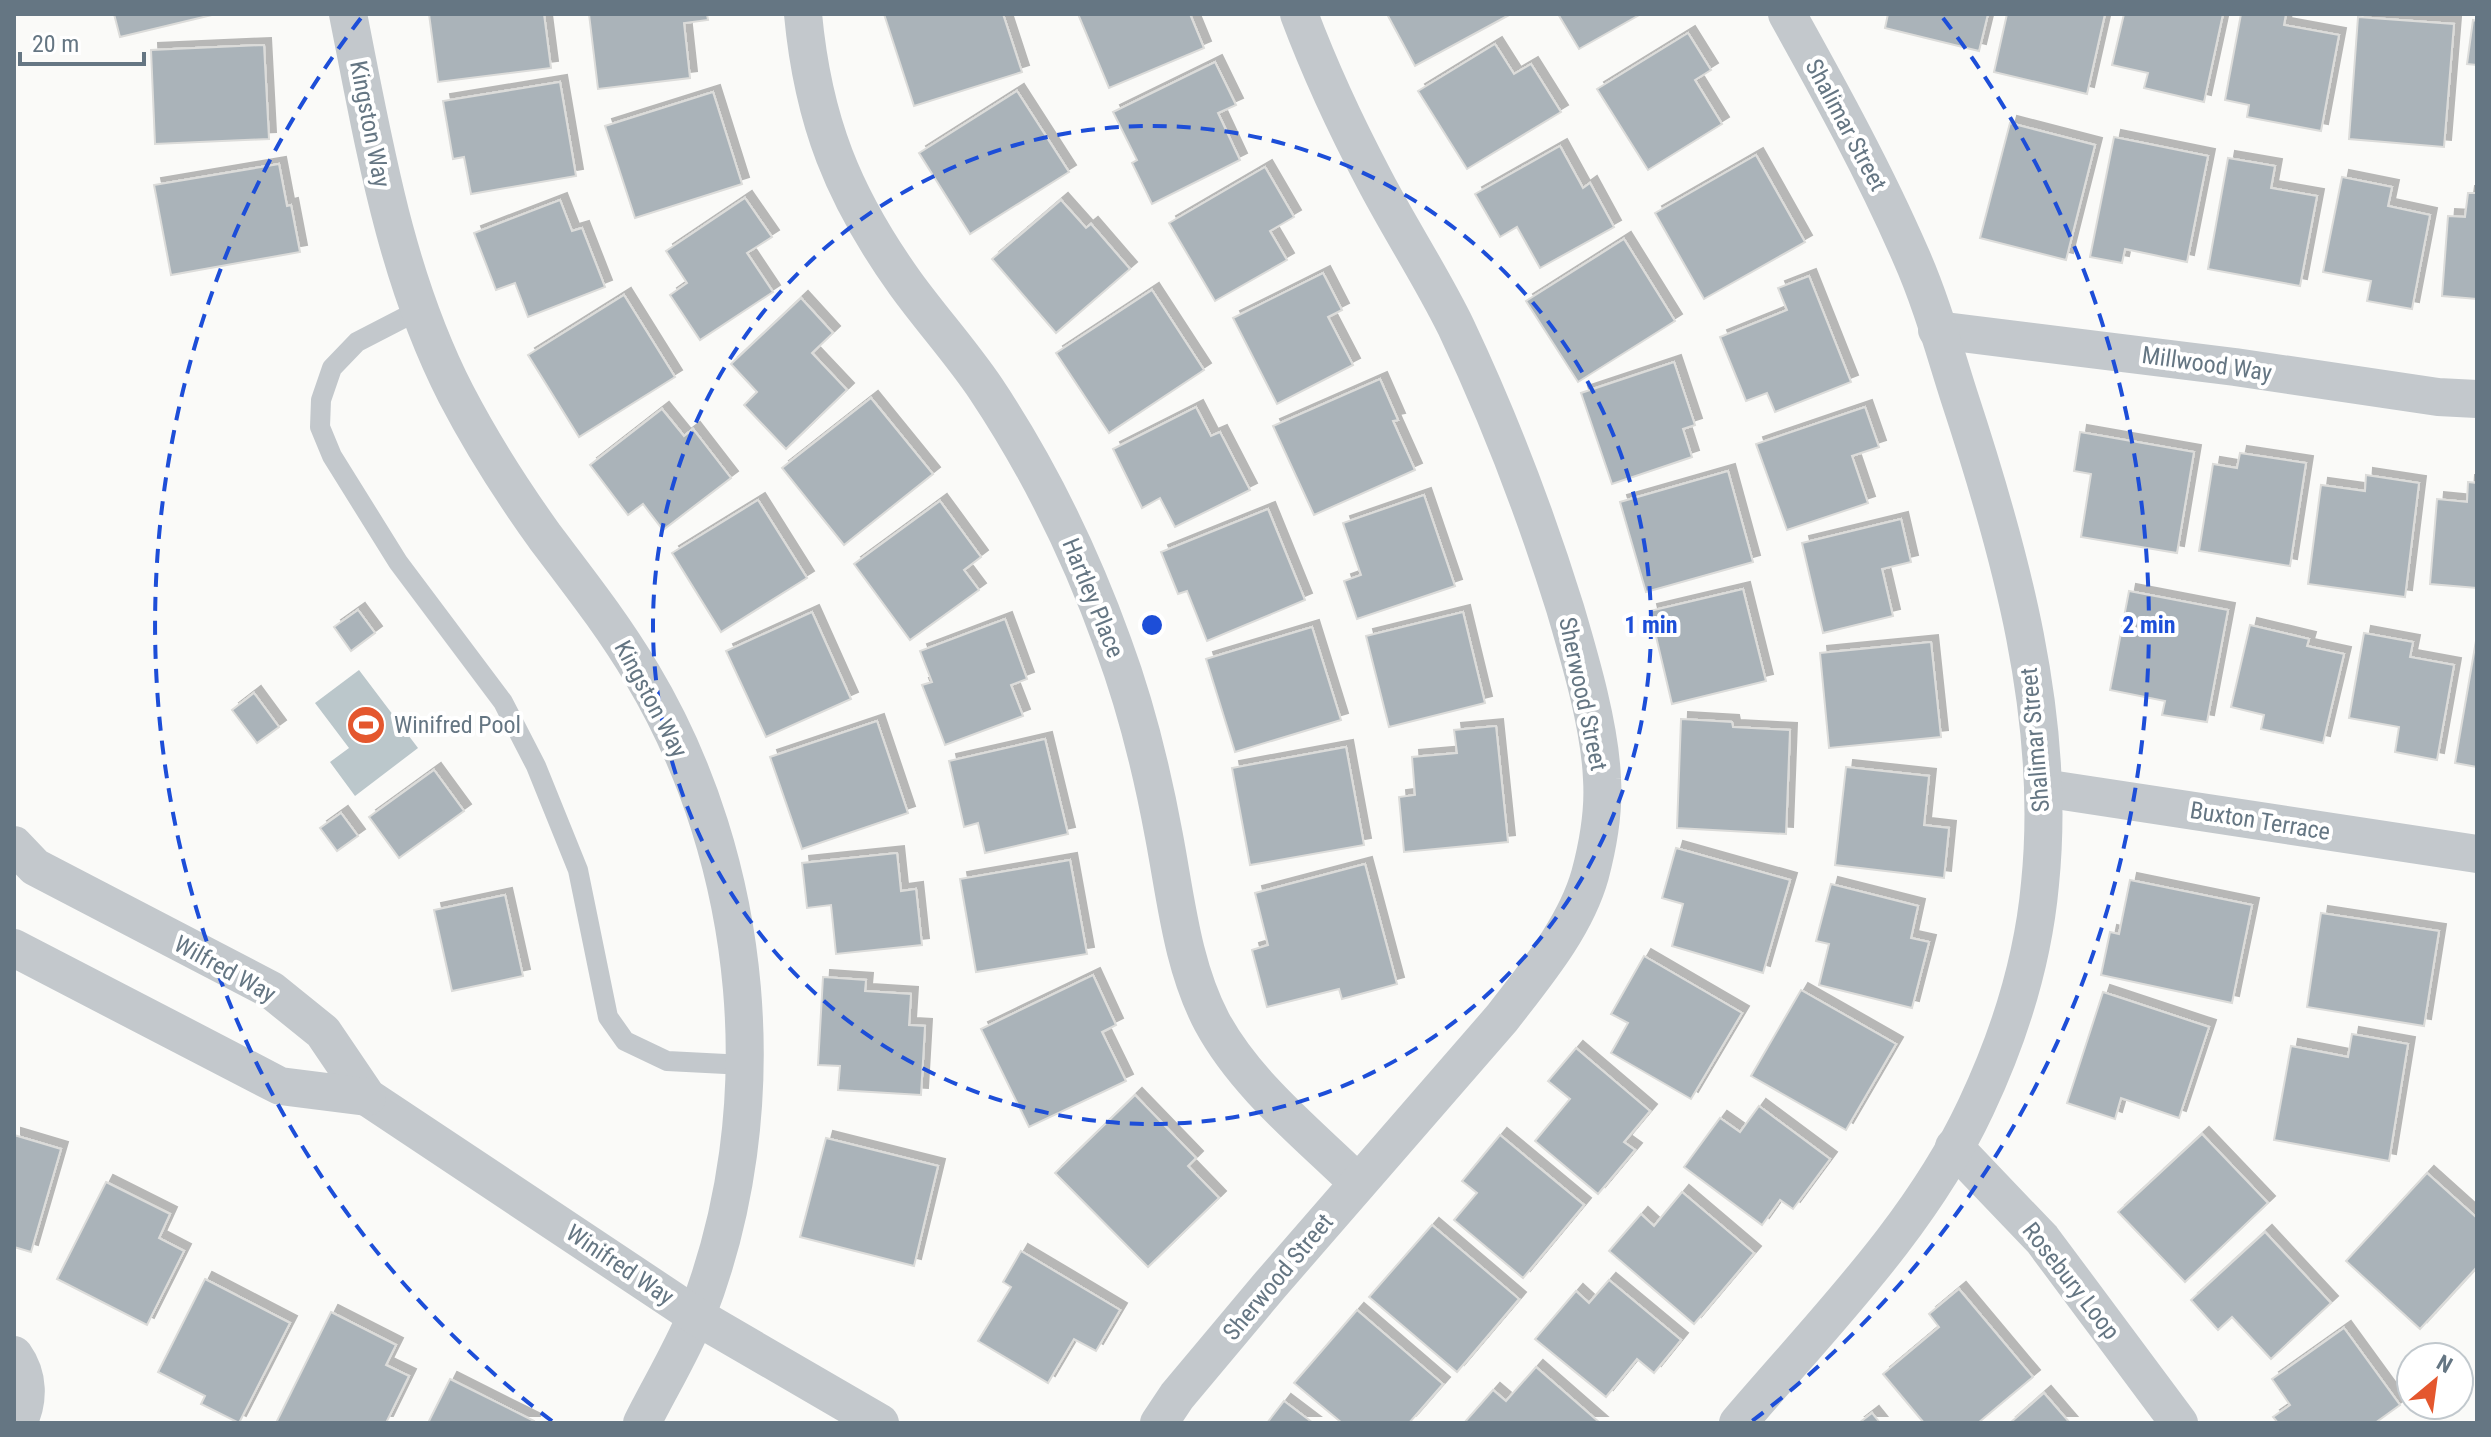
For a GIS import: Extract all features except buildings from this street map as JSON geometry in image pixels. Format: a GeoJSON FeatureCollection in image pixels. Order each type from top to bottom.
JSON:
{"type":"FeatureCollection","features":[{"type":"Feature","properties":{"kind":"street","name":"Kingston Way"},"geometry":{"type":"LineString","coordinates":[[348,14],[383,190],[412,294],[455,392],[494,461],[644,676],[681,750],[712,832],[730,906],[743,984],[745,1065],[743,1121],[732,1198],[696,1316],[642,1423]]}},
{"type":"Feature","properties":{"kind":"street","name":"Hartley Place"},"geometry":{"type":"LineString","coordinates":[[803,14],[808,66],[821,121],[843,178],[870,231],[907,286],[987,391],[1022,451],[1074,547],[1114,644],[1142,734],[1195,986],[1238,1064],[1358,1183]]}},
{"type":"Feature","properties":{"kind":"street","name":"Sherwood Street"},"geometry":{"type":"LineString","coordinates":[[1159,1423],[1196,1374],[1502,1018],[1569,924],[1589,878],[1599,834],[1602,779],[1593,718],[1574,640],[1536,517],[1455,327],[1420,258],[1374,181],[1299,14]]}},
{"type":"Feature","properties":{"kind":"street","name":"Shalimar Street"},"geometry":{"type":"LineString","coordinates":[[1738,1423],[1897,1236],[1941,1173],[1975,1109],[2004,1041],[2027,964],[2040,883],[2043,788],[2035,697],[2015,593],[1984,472],[1913,259],[1880,189],[1787,14]]}},
{"type":"Feature","properties":{"kind":"street","name":"Millwood Way"},"geometry":{"type":"LineString","coordinates":[[1937,330],[2235,367],[2438,397],[2477,399]]}},
{"type":"Feature","properties":{"kind":"street","name":"Buxton Terrace"},"geometry":{"type":"LineString","coordinates":[[2043,788],[2477,854]]}},
{"type":"Feature","properties":{"kind":"street","name":"Wilfred Way"},"geometry":{"type":"LineString","coordinates":[[14,845],[35,867],[271,990],[323,1032],[367,1097]]}},
{"type":"Feature","properties":{"kind":"street"},"geometry":{"type":"LineString","coordinates":[[14,948],[280,1086],[367,1097]]}},
{"type":"Feature","properties":{"kind":"street","name":"Winifred Way"},"geometry":{"type":"LineString","coordinates":[[367,1097],[696,1316],[880,1423]]}},
{"type":"Feature","properties":{"kind":"street","name":"Rosebury Loop"},"geometry":{"type":"LineString","coordinates":[[1954,1147],[2042,1239],[2179,1423]]}},
{"type":"Feature","properties":{"kind":"street"},"geometry":{"type":"LineString","coordinates":[[14,1355],[26,1382],[26,1402],[21,1422]]}},
{"type":"Feature","properties":{"kind":"lane"},"geometry":{"type":"LineString","coordinates":[[419,310],[357,342],[332,368],[321,400],[320,427],[332,456],[398,562],[503,702],[536,766],[578,870],[608,1017],[625,1041],[667,1061],[745,1065]]}},
{"type":"Feature","properties":{"kind":"shaded area","name":"Winifred Pool"},"geometry":{"type":"Polygon","coordinates":[[[359,670],[418,748],[355,796],[330,762],[349,748],[315,703],[359,670]]]}},
{"type":"Feature","properties":{"kind":"place","name":"Winifred Pool"},"geometry":{"type":"Point","coordinates":[366,725]}}]}
